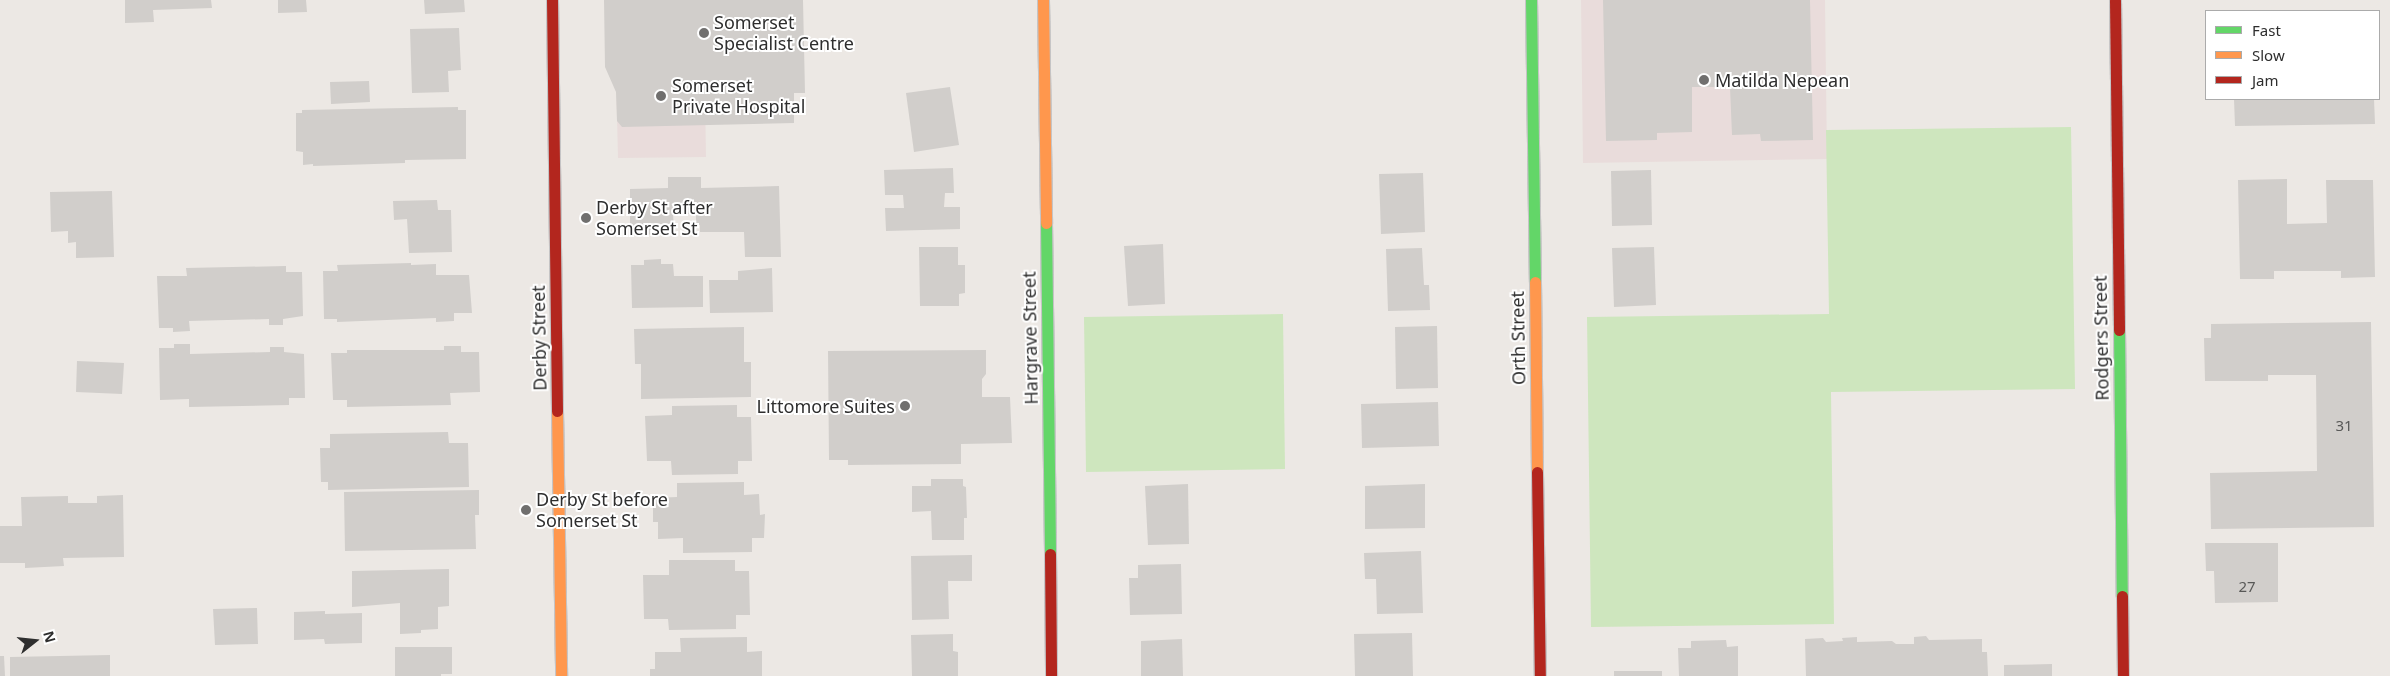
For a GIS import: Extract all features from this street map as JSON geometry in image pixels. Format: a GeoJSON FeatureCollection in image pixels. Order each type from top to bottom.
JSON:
{"type":"FeatureCollection","features":[{"type":"Feature","properties":{"kind":"street","name":"Derby Street"},"geometry":{"type":"LineString","coordinates":[[552,0],[561,676]]}},
{"type":"Feature","properties":{"kind":"street","name":"Hargrave Street"},"geometry":{"type":"LineString","coordinates":[[1044,0],[1051,676]]}},
{"type":"Feature","properties":{"kind":"street","name":"Orth Street"},"geometry":{"type":"LineString","coordinates":[[1531,0],[1540,676]]}},
{"type":"Feature","properties":{"kind":"street","name":"Rodgers Street"},"geometry":{"type":"LineString","coordinates":[[2115,0],[2123,676]]}},
{"type":"Feature","properties":{"kind":"shaded area","name":"Matilda Nepean"},"geometry":{"type":"Polygon","coordinates":[[[1581,0],[1825,0],[1827,159],[1583,163],[1581,0]]]}},
{"type":"Feature","properties":{"kind":"shaded area","name":"Somerset Private Hospital"},"geometry":{"type":"Polygon","coordinates":[[[704,33],[706,157],[618,158],[615,35],[704,33]]]}},
{"type":"Feature","properties":{"kind":"green space"},"geometry":{"type":"Polygon","coordinates":[[[2071,127],[2075,389],[1831,392],[1834,624],[1591,627],[1587,317],[1829,314],[1826,130],[2071,127]]]}},
{"type":"Feature","properties":{"kind":"green space"},"geometry":{"type":"Polygon","coordinates":[[[1283,314],[1285,469],[1086,472],[1084,317],[1283,314]]]}},
{"type":"Feature","properties":{"kind":"building"},"geometry":{"type":"Polygon","coordinates":[[[125,0],[211,0],[212,8],[153,10],[154,22],[125,23],[125,0]]]}},
{"type":"Feature","properties":{"kind":"building"},"geometry":{"type":"Polygon","coordinates":[[[278,0],[306,0],[307,12],[278,13],[278,0]]]}},
{"type":"Feature","properties":{"kind":"building"},"geometry":{"type":"Polygon","coordinates":[[[424,0],[464,0],[465,12],[425,14],[424,0]]]}},
{"type":"Feature","properties":{"kind":"building","name":"Somerset Specialist Centre"},"geometry":{"type":"Polygon","coordinates":[[[604,0],[803,0],[805,93],[794,93],[794,123],[622,127],[617,121],[616,92],[605,67],[604,0]]]}},
{"type":"Feature","properties":{"kind":"building","name":"Matilda Nepean"},"geometry":{"type":"Polygon","coordinates":[[[1603,0],[1810,0],[1813,140],[1761,141],[1760,134],[1732,135],[1730,87],[1692,87],[1692,132],[1657,133],[1657,140],[1606,141],[1603,0]]]}},
{"type":"Feature","properties":{"kind":"building"},"geometry":{"type":"Polygon","coordinates":[[[459,28],[461,70],[448,71],[449,92],[412,93],[410,29],[459,28]]]}},
{"type":"Feature","properties":{"kind":"building"},"geometry":{"type":"Polygon","coordinates":[[[369,81],[370,102],[331,104],[330,82],[369,81]]]}},
{"type":"Feature","properties":{"kind":"building"},"geometry":{"type":"Polygon","coordinates":[[[950,87],[959,145],[914,152],[906,93],[950,87]]]}},
{"type":"Feature","properties":{"kind":"building"},"geometry":{"type":"Polygon","coordinates":[[[2234,100],[2374,100],[2375,124],[2235,126],[2234,100]]]}},
{"type":"Feature","properties":{"kind":"building"},"geometry":{"type":"Polygon","coordinates":[[[458,107],[458,110],[466,110],[466,159],[405,160],[405,163],[313,166],[313,164],[303,165],[303,152],[296,151],[296,113],[302,113],[302,110],[458,107]]]}},
{"type":"Feature","properties":{"kind":"building"},"geometry":{"type":"Polygon","coordinates":[[[953,168],[954,193],[945,193],[944,207],[960,207],[960,229],[886,231],[885,208],[904,208],[903,195],[885,195],[884,170],[953,168]]]}},
{"type":"Feature","properties":{"kind":"building"},"geometry":{"type":"Polygon","coordinates":[[[1651,170],[1652,225],[1612,226],[1611,171],[1651,170]]]}},
{"type":"Feature","properties":{"kind":"building"},"geometry":{"type":"Polygon","coordinates":[[[1423,173],[1425,232],[1381,234],[1379,174],[1423,173]]]}},
{"type":"Feature","properties":{"kind":"building"},"geometry":{"type":"Polygon","coordinates":[[[668,177],[701,177],[701,188],[779,186],[781,257],[745,257],[744,232],[700,232],[700,225],[696,225],[696,214],[673,214],[674,229],[664,230],[664,234],[638,235],[638,231],[630,231],[630,189],[668,188],[668,177]]]}},
{"type":"Feature","properties":{"kind":"building"},"geometry":{"type":"Polygon","coordinates":[[[2287,179],[2287,224],[2327,223],[2326,180],[2373,180],[2375,277],[2341,278],[2341,271],[2274,271],[2274,279],[2240,279],[2238,180],[2287,179]]]}},
{"type":"Feature","properties":{"kind":"building"},"geometry":{"type":"Polygon","coordinates":[[[112,191],[114,257],[76,258],[76,242],[68,243],[68,231],[51,232],[50,192],[112,191]]]}},
{"type":"Feature","properties":{"kind":"building"},"geometry":{"type":"Polygon","coordinates":[[[437,200],[438,210],[451,210],[452,252],[409,253],[407,219],[394,220],[393,201],[437,200]]]}},
{"type":"Feature","properties":{"kind":"building"},"geometry":{"type":"Polygon","coordinates":[[[1163,244],[1165,304],[1128,306],[1124,246],[1163,244]]]}},
{"type":"Feature","properties":{"kind":"building"},"geometry":{"type":"Polygon","coordinates":[[[919,247],[958,247],[958,265],[965,265],[965,293],[959,294],[959,306],[920,306],[919,247]]]}},
{"type":"Feature","properties":{"kind":"building"},"geometry":{"type":"Polygon","coordinates":[[[1654,247],[1656,305],[1614,307],[1612,248],[1654,247]]]}},
{"type":"Feature","properties":{"kind":"building"},"geometry":{"type":"Polygon","coordinates":[[[1422,248],[1424,285],[1429,285],[1430,310],[1388,311],[1386,249],[1422,248]]]}},
{"type":"Feature","properties":{"kind":"building"},"geometry":{"type":"Polygon","coordinates":[[[661,259],[661,264],[673,264],[674,276],[703,276],[703,307],[632,308],[631,265],[644,265],[644,260],[661,259]]]}},
{"type":"Feature","properties":{"kind":"building"},"geometry":{"type":"Polygon","coordinates":[[[411,263],[411,265],[436,264],[436,275],[469,275],[472,313],[454,313],[454,321],[436,322],[436,318],[337,322],[337,319],[324,319],[323,271],[338,271],[337,265],[411,263]]]}},
{"type":"Feature","properties":{"kind":"building"},"geometry":{"type":"Polygon","coordinates":[[[286,266],[286,272],[302,272],[303,316],[283,319],[283,325],[269,325],[269,319],[189,321],[190,331],[173,332],[173,328],[159,328],[157,276],[187,276],[186,268],[286,266]]]}},
{"type":"Feature","properties":{"kind":"building"},"geometry":{"type":"Polygon","coordinates":[[[772,268],[773,312],[710,313],[709,280],[738,280],[738,271],[772,268]]]}},
{"type":"Feature","properties":{"kind":"building"},"geometry":{"type":"Polygon","coordinates":[[[2371,322],[2374,527],[2211,529],[2210,473],[2317,471],[2316,375],[2268,375],[2268,381],[2205,381],[2204,338],[2211,338],[2211,324],[2371,322]]]}},
{"type":"Feature","properties":{"kind":"building"},"geometry":{"type":"Polygon","coordinates":[[[1437,326],[1438,388],[1396,389],[1395,327],[1437,326]]]}},
{"type":"Feature","properties":{"kind":"building"},"geometry":{"type":"Polygon","coordinates":[[[744,327],[744,362],[751,362],[751,397],[641,399],[641,364],[635,364],[634,329],[744,327]]]}},
{"type":"Feature","properties":{"kind":"building"},"geometry":{"type":"Polygon","coordinates":[[[174,344],[190,344],[190,354],[270,352],[270,347],[284,347],[284,352],[304,354],[305,398],[289,398],[289,405],[189,407],[189,399],[160,400],[159,348],[174,348],[174,344]]]}},
{"type":"Feature","properties":{"kind":"building"},"geometry":{"type":"Polygon","coordinates":[[[444,346],[461,346],[461,352],[479,352],[480,392],[450,393],[451,405],[347,407],[347,400],[333,400],[331,353],[347,353],[347,350],[444,350],[444,346]]]}},
{"type":"Feature","properties":{"kind":"building","name":"Littomore Suites"},"geometry":{"type":"Polygon","coordinates":[[[986,350],[986,374],[982,379],[982,397],[1010,397],[1012,443],[961,444],[961,464],[848,465],[848,460],[829,460],[828,351],[986,350]]]}},
{"type":"Feature","properties":{"kind":"building"},"geometry":{"type":"Polygon","coordinates":[[[77,361],[124,363],[122,394],[76,392],[77,361]]]}},
{"type":"Feature","properties":{"kind":"building"},"geometry":{"type":"Polygon","coordinates":[[[1438,402],[1439,446],[1362,448],[1361,404],[1438,402]]]}},
{"type":"Feature","properties":{"kind":"building"},"geometry":{"type":"Polygon","coordinates":[[[737,405],[737,417],[751,417],[752,461],[738,461],[738,474],[672,475],[671,461],[647,461],[645,416],[672,415],[672,406],[737,405]]]}},
{"type":"Feature","properties":{"kind":"building"},"geometry":{"type":"Polygon","coordinates":[[[448,432],[449,443],[468,443],[469,487],[328,490],[328,482],[321,482],[320,448],[330,448],[330,434],[448,432]]]}},
{"type":"Feature","properties":{"kind":"building"},"geometry":{"type":"Polygon","coordinates":[[[931,479],[963,479],[963,486],[966,487],[967,518],[964,518],[964,540],[932,540],[931,511],[912,512],[912,486],[931,486],[931,479]]]}},
{"type":"Feature","properties":{"kind":"building"},"geometry":{"type":"Polygon","coordinates":[[[744,482],[744,495],[759,494],[760,515],[765,514],[764,538],[752,538],[752,552],[683,553],[683,538],[658,539],[658,522],[653,522],[653,498],[677,497],[677,483],[744,482]]]}},
{"type":"Feature","properties":{"kind":"building"},"geometry":{"type":"Polygon","coordinates":[[[1188,484],[1189,544],[1148,545],[1145,486],[1188,484]]]}},
{"type":"Feature","properties":{"kind":"building"},"geometry":{"type":"Polygon","coordinates":[[[1425,484],[1425,528],[1365,529],[1365,486],[1425,484]]]}},
{"type":"Feature","properties":{"kind":"building"},"geometry":{"type":"Polygon","coordinates":[[[479,490],[479,515],[475,515],[476,549],[345,551],[344,492],[479,490]]]}},
{"type":"Feature","properties":{"kind":"building"},"geometry":{"type":"Polygon","coordinates":[[[123,495],[124,557],[63,558],[64,566],[25,568],[25,563],[0,563],[0,526],[22,526],[21,497],[68,496],[68,503],[97,503],[97,496],[123,495]]]}},
{"type":"Feature","properties":{"kind":"building"},"geometry":{"type":"Polygon","coordinates":[[[2205,543],[2278,543],[2278,602],[2215,603],[2214,571],[2206,571],[2205,543]]]}},
{"type":"Feature","properties":{"kind":"building"},"geometry":{"type":"Polygon","coordinates":[[[1421,551],[1423,613],[1377,614],[1376,579],[1365,579],[1364,553],[1421,551]]]}},
{"type":"Feature","properties":{"kind":"building"},"geometry":{"type":"Polygon","coordinates":[[[972,555],[972,581],[948,581],[949,619],[912,620],[911,556],[972,555]]]}},
{"type":"Feature","properties":{"kind":"building"},"geometry":{"type":"Polygon","coordinates":[[[669,560],[735,560],[735,571],[749,571],[750,615],[736,615],[736,629],[669,630],[668,619],[644,619],[643,575],[669,575],[669,560]]]}},
{"type":"Feature","properties":{"kind":"building"},"geometry":{"type":"Polygon","coordinates":[[[1181,564],[1182,614],[1130,615],[1129,578],[1138,578],[1138,565],[1181,564]]]}},
{"type":"Feature","properties":{"kind":"building"},"geometry":{"type":"Polygon","coordinates":[[[449,569],[449,606],[438,607],[438,629],[421,630],[421,633],[400,634],[400,603],[352,607],[352,571],[449,569]]]}},
{"type":"Feature","properties":{"kind":"building"},"geometry":{"type":"Polygon","coordinates":[[[257,608],[258,644],[215,645],[213,609],[257,608]]]}},
{"type":"Feature","properties":{"kind":"building"},"geometry":{"type":"Polygon","coordinates":[[[325,611],[325,614],[362,613],[362,643],[325,644],[324,639],[294,640],[294,612],[325,611]]]}},
{"type":"Feature","properties":{"kind":"building"},"geometry":{"type":"Polygon","coordinates":[[[1412,633],[1413,676],[1355,676],[1354,634],[1412,633]]]}},
{"type":"Feature","properties":{"kind":"building"},"geometry":{"type":"Polygon","coordinates":[[[953,634],[953,651],[958,652],[958,676],[912,676],[911,635],[953,634]]]}},
{"type":"Feature","properties":{"kind":"building"},"geometry":{"type":"Polygon","coordinates":[[[1926,636],[1929,640],[1982,639],[1982,652],[1987,652],[1988,676],[1806,676],[1805,639],[1823,638],[1826,642],[1843,641],[1842,638],[1857,637],[1857,642],[1892,641],[1896,644],[1914,644],[1914,637],[1926,636]]]}},
{"type":"Feature","properties":{"kind":"building"},"geometry":{"type":"Polygon","coordinates":[[[747,637],[747,652],[762,651],[762,676],[650,676],[650,669],[655,669],[655,652],[681,652],[680,638],[747,637]]]}},
{"type":"Feature","properties":{"kind":"building"},"geometry":{"type":"Polygon","coordinates":[[[1182,639],[1183,676],[1141,676],[1141,641],[1182,639]]]}},
{"type":"Feature","properties":{"kind":"building"},"geometry":{"type":"Polygon","coordinates":[[[1726,640],[1727,647],[1738,646],[1738,676],[1679,676],[1678,648],[1691,648],[1691,641],[1726,640]]]}},
{"type":"Feature","properties":{"kind":"building"},"geometry":{"type":"Polygon","coordinates":[[[395,647],[452,647],[452,674],[441,674],[441,676],[395,676],[395,647]]]}},
{"type":"Feature","properties":{"kind":"building"},"geometry":{"type":"Polygon","coordinates":[[[110,655],[110,676],[10,676],[10,657],[110,655]]]}},
{"type":"Feature","properties":{"kind":"building"},"geometry":{"type":"Polygon","coordinates":[[[0,656],[4,656],[5,676],[0,676],[0,656]]]}},
{"type":"Feature","properties":{"kind":"building"},"geometry":{"type":"Polygon","coordinates":[[[2052,664],[2052,676],[2004,676],[2004,665],[2052,664]]]}},
{"type":"Feature","properties":{"kind":"building"},"geometry":{"type":"Polygon","coordinates":[[[1614,671],[1662,671],[1662,676],[1614,676],[1614,671]]]}},
{"type":"Feature","properties":{"kind":"traffic: fast"},"geometry":{"type":"LineString","coordinates":[[1531,0],[1535,282]]}},
{"type":"Feature","properties":{"kind":"traffic: fast"},"geometry":{"type":"LineString","coordinates":[[1046,223],[1050,554]]}},
{"type":"Feature","properties":{"kind":"traffic: fast"},"geometry":{"type":"LineString","coordinates":[[2119,330],[2122,596]]}},
{"type":"Feature","properties":{"kind":"traffic: slow"},"geometry":{"type":"LineString","coordinates":[[1043,0],[1046,223]]}},
{"type":"Feature","properties":{"kind":"traffic: slow"},"geometry":{"type":"LineString","coordinates":[[1535,282],[1537,472]]}},
{"type":"Feature","properties":{"kind":"traffic: slow"},"geometry":{"type":"LineString","coordinates":[[557,411],[561,676]]}},
{"type":"Feature","properties":{"kind":"traffic: jam"},"geometry":{"type":"LineString","coordinates":[[552,0],[557,411]]}},
{"type":"Feature","properties":{"kind":"traffic: jam"},"geometry":{"type":"LineString","coordinates":[[2115,0],[2119,330]]}},
{"type":"Feature","properties":{"kind":"traffic: jam"},"geometry":{"type":"LineString","coordinates":[[1537,472],[1540,676]]}},
{"type":"Feature","properties":{"kind":"traffic: jam"},"geometry":{"type":"LineString","coordinates":[[1050,554],[1051,676]]}},
{"type":"Feature","properties":{"kind":"traffic: jam"},"geometry":{"type":"LineString","coordinates":[[2122,596],[2123,676]]}},
{"type":"Feature","properties":{"kind":"place","name":"Somerset Specialist Centre"},"geometry":{"type":"Point","coordinates":[704,33]}},
{"type":"Feature","properties":{"kind":"place","name":"Matilda Nepean"},"geometry":{"type":"Point","coordinates":[1704,80]}},
{"type":"Feature","properties":{"kind":"place","name":"Somerset Private Hospital"},"geometry":{"type":"Point","coordinates":[661,96]}},
{"type":"Feature","properties":{"kind":"place","name":"Derby St after Somerset St"},"geometry":{"type":"Point","coordinates":[586,218]}},
{"type":"Feature","properties":{"kind":"place","name":"Littomore Suites"},"geometry":{"type":"Point","coordinates":[905,406]}},
{"type":"Feature","properties":{"kind":"place","name":"Derby St before Somerset St"},"geometry":{"type":"Point","coordinates":[526,510]}}]}
